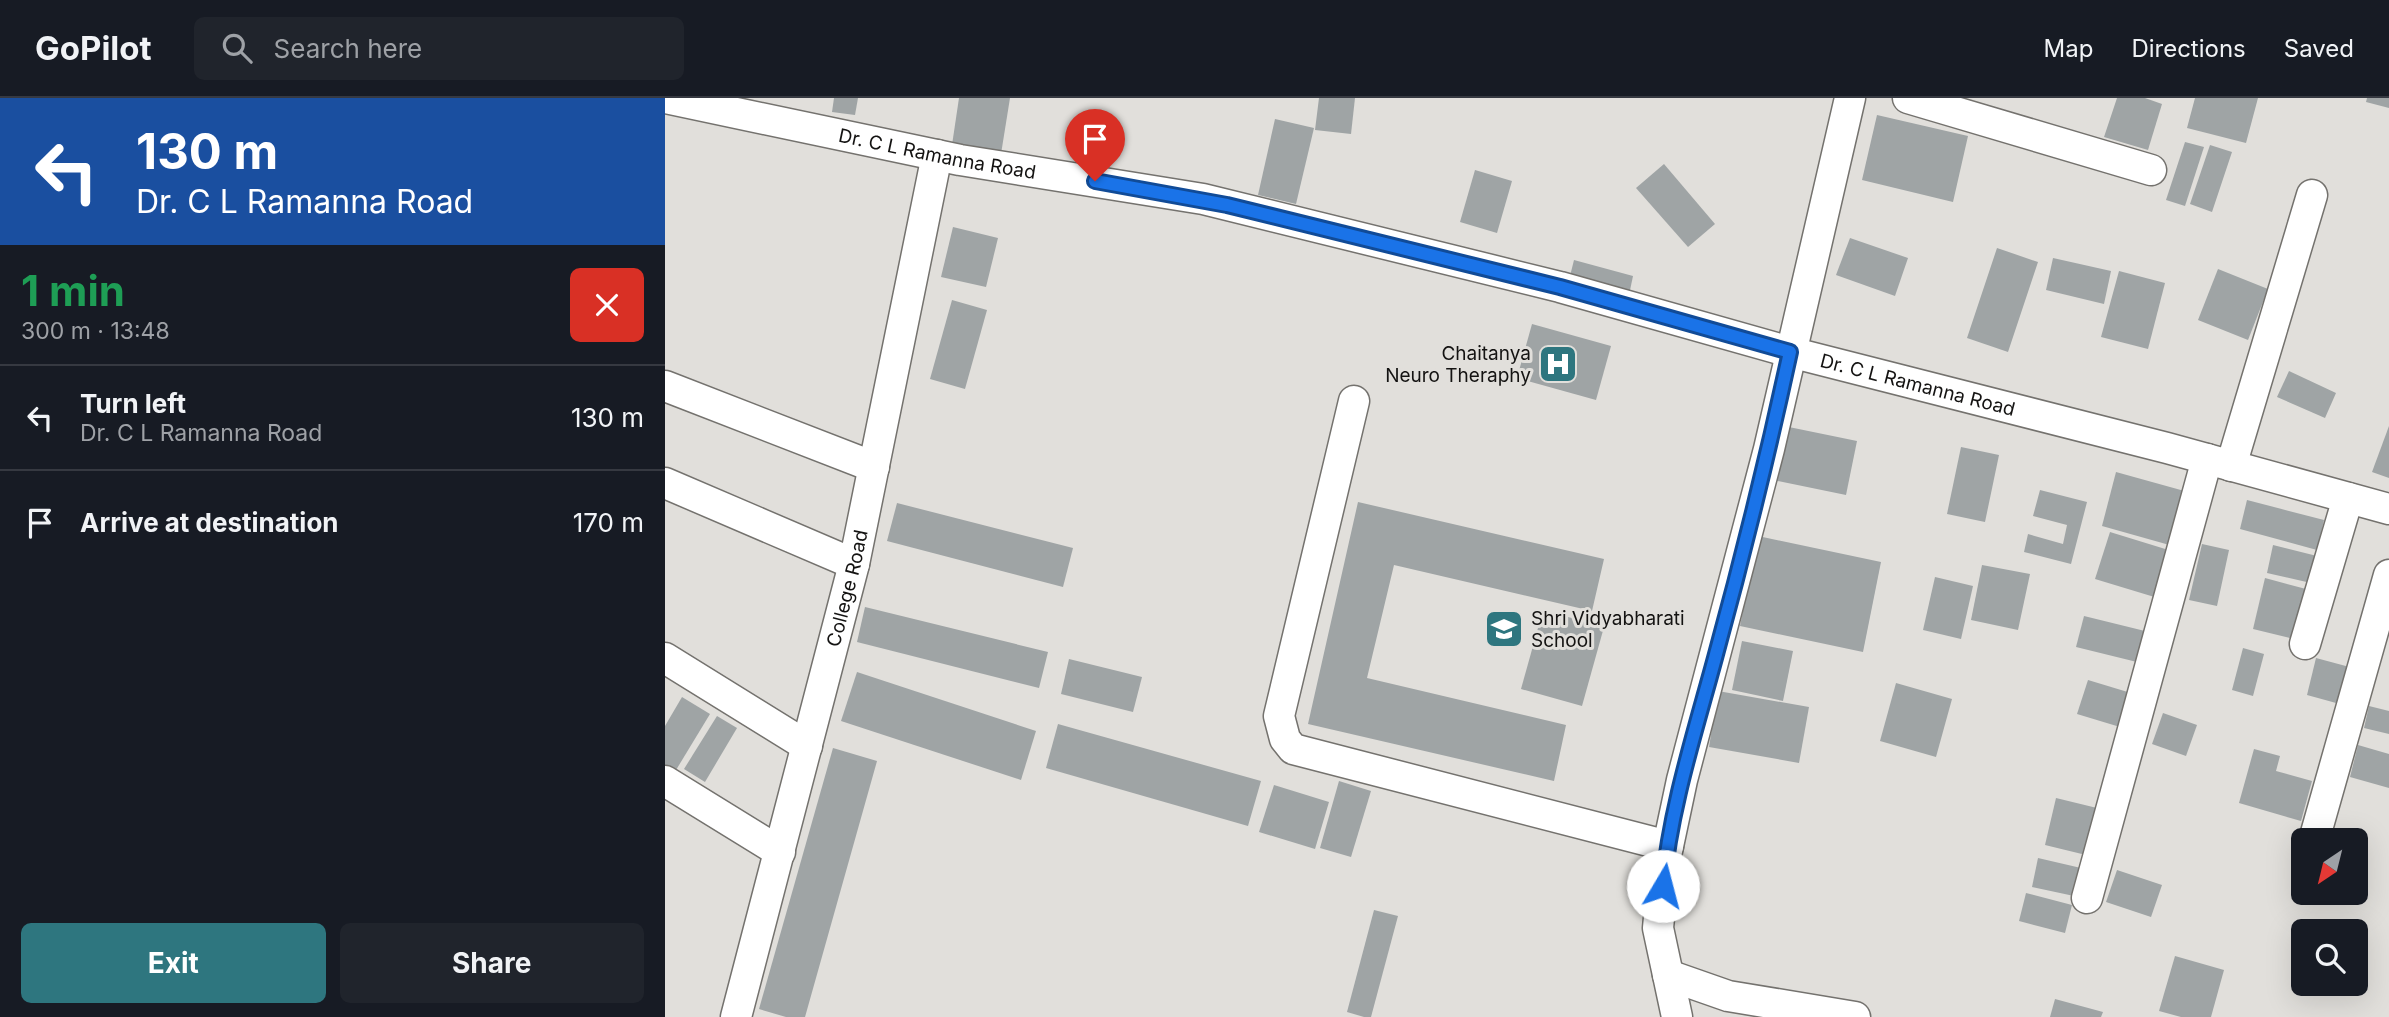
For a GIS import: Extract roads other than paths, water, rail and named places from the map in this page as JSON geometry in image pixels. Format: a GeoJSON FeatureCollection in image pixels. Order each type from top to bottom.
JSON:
{"type":"FeatureCollection","features":[{"type":"Feature","properties":{"kind":"street","name":"Dr. C L Ramanna Road"},"geometry":{"type":"LineString","coordinates":[[665,98],[712,103],[937,155],[1203,199],[1560,287],[1790,352],[2389,509]]}},
{"type":"Feature","properties":{"kind":"street"},"geometry":{"type":"LineString","coordinates":[[1677,1017],[1658,928],[1668,846],[1682,780],[1769,449],[1850,98]]}},
{"type":"Feature","properties":{"kind":"street"},"geometry":{"type":"LineString","coordinates":[[1908,98],[2151,170]]}},
{"type":"Feature","properties":{"kind":"street","name":"College Road"},"geometry":{"type":"LineString","coordinates":[[736,1017],[854,564],[937,155]]}},
{"type":"Feature","properties":{"kind":"street"},"geometry":{"type":"LineString","coordinates":[[2087,898],[2219,463],[2312,195]]}},
{"type":"Feature","properties":{"kind":"street"},"geometry":{"type":"LineString","coordinates":[[665,386],[874,467]]}},
{"type":"Feature","properties":{"kind":"street"},"geometry":{"type":"LineString","coordinates":[[1354,401],[1279,716],[1285,739],[1293,749],[1668,846]]}},
{"type":"Feature","properties":{"kind":"street"},"geometry":{"type":"LineString","coordinates":[[665,483],[854,564]]}},
{"type":"Feature","properties":{"kind":"street"},"geometry":{"type":"LineString","coordinates":[[2305,644],[2348,498]]}},
{"type":"Feature","properties":{"kind":"street"},"geometry":{"type":"LineString","coordinates":[[2317,828],[2389,575]]}},
{"type":"Feature","properties":{"kind":"street"},"geometry":{"type":"LineString","coordinates":[[665,658],[807,746]]}},
{"type":"Feature","properties":{"kind":"street"},"geometry":{"type":"LineString","coordinates":[[665,780],[780,852]]}},
{"type":"Feature","properties":{"kind":"street"},"geometry":{"type":"LineString","coordinates":[[1668,975],[1728,996],[1855,1017]]}},
{"type":"Feature","properties":{"kind":"place","name":"Chaitanya Neuro Theraphy"},"geometry":{"type":"Point","coordinates":[1558,364]}},
{"type":"Feature","properties":{"kind":"place","name":"Shri Vidyabharati School"},"geometry":{"type":"Point","coordinates":[1504,629]}}]}
